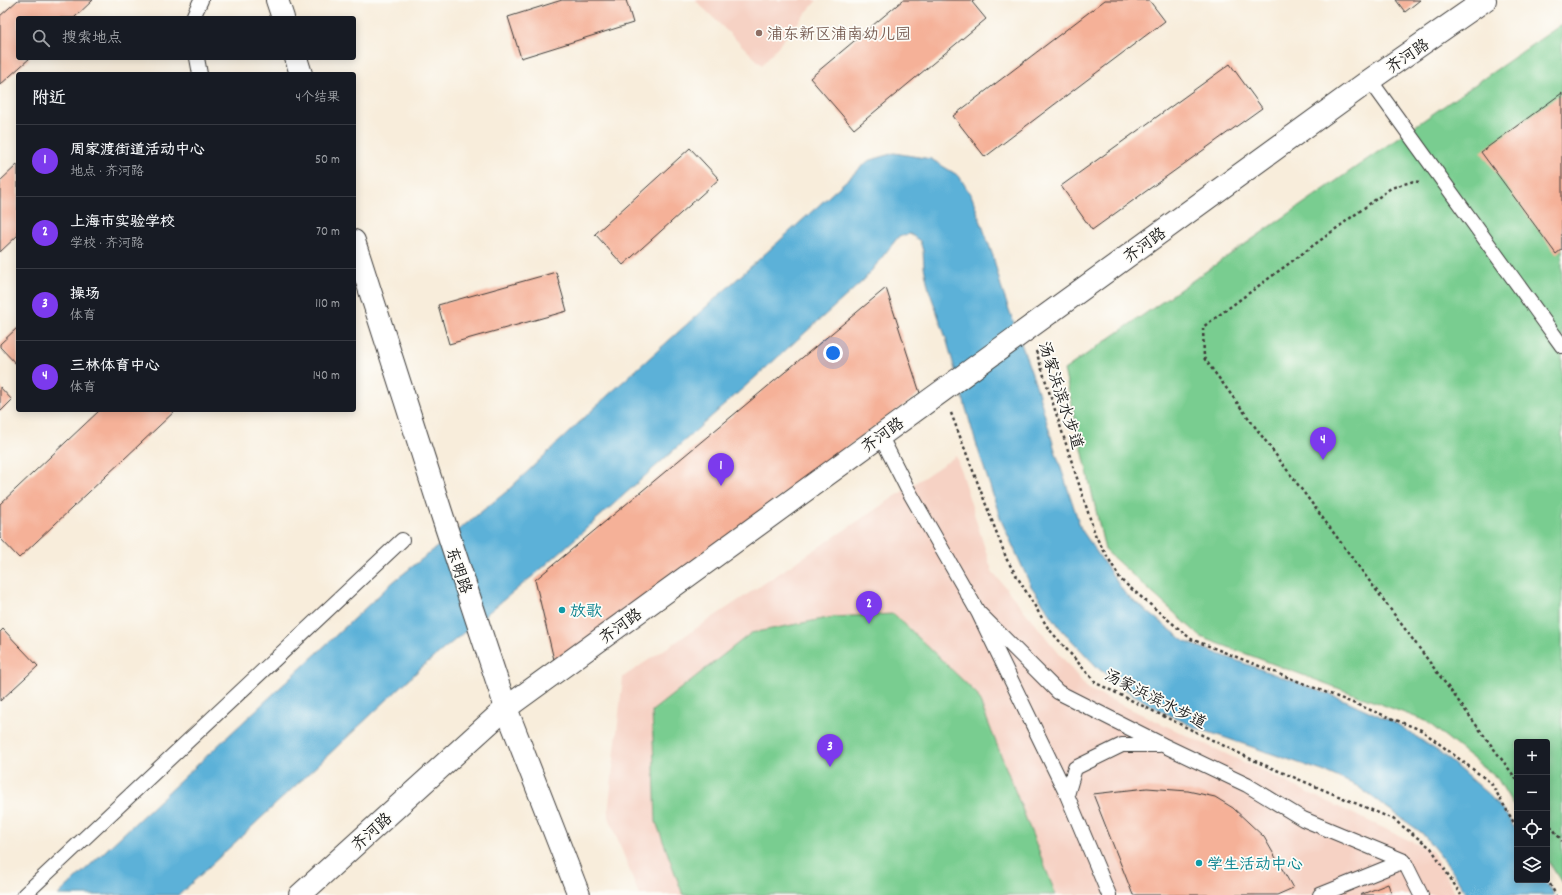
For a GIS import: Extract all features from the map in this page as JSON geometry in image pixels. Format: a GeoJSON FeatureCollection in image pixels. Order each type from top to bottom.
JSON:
{"type":"FeatureCollection","features":[{"type":"Feature","properties":{"kind":"street"},"geometry":{"type":"LineString","coordinates":[[277,0],[282,16]]}},
{"type":"Feature","properties":{"kind":"street","name":"齐河路"},"geometry":{"type":"LineString","coordinates":[[300,895],[506,708],[1370,80],[1484,0]]}},
{"type":"Feature","properties":{"kind":"street"},"geometry":{"type":"LineString","coordinates":[[297,60],[300,72]]}},
{"type":"Feature","properties":{"kind":"street","name":"东明路"},"geometry":{"type":"LineString","coordinates":[[356,247],[506,708],[579,895]]}},
{"type":"Feature","properties":{"kind":"lane"},"geometry":{"type":"LineString","coordinates":[[194,16],[201,0]]}},
{"type":"Feature","properties":{"kind":"lane"},"geometry":{"type":"LineString","coordinates":[[197,60],[200,72]]}},
{"type":"Feature","properties":{"kind":"lane"},"geometry":{"type":"LineString","coordinates":[[1370,80],[1562,346]]}},
{"type":"Feature","properties":{"kind":"lane"},"geometry":{"type":"LineString","coordinates":[[880,435],[907,488],[978,612],[1067,795],[1109,895]]}},
{"type":"Feature","properties":{"kind":"lane"},"geometry":{"type":"LineString","coordinates":[[24,895],[402,540]]}},
{"type":"Feature","properties":{"kind":"lane"},"geometry":{"type":"LineString","coordinates":[[978,612],[1058,692],[1247,785],[1303,819],[1404,861],[1421,895]]}},
{"type":"Feature","properties":{"kind":"lane"},"geometry":{"type":"LineString","coordinates":[[1067,795],[1075,768],[1122,745],[1163,745]]}},
{"type":"Feature","properties":{"kind":"lane"},"geometry":{"type":"LineString","coordinates":[[1320,895],[1404,861]]}},
{"type":"Feature","properties":{"kind":"path"},"geometry":{"type":"LineString","coordinates":[[1414,181],[1391,188],[1203,327],[1204,358],[1514,776]]}},
{"type":"Feature","properties":{"kind":"path","name":"汤家浜滨水步道"},"geometry":{"type":"LineString","coordinates":[[1028,328],[1096,537],[1121,580],[1191,639],[1421,730],[1491,784],[1514,823]]}},
{"type":"Feature","properties":{"kind":"path","name":"汤家浜滨水步道"},"geometry":{"type":"LineString","coordinates":[[942,390],[1007,560],[1048,628],[1096,683],[1255,761],[1393,819],[1431,848],[1461,895]]}},
{"type":"Feature","properties":{"kind":"path"},"geometry":{"type":"LineString","coordinates":[[1550,825],[1562,841]]}},
{"type":"Feature","properties":{"kind":"path"},"geometry":{"type":"LineString","coordinates":[[1549,883],[1556,895]]}},
{"type":"Feature","properties":{"kind":"shaded area","name":"浦东新区浦南幼儿园"},"geometry":{"type":"Polygon","coordinates":[[[695,0],[817,0],[762,65],[695,0]]]}},
{"type":"Feature","properties":{"kind":"shaded area"},"geometry":{"type":"Polygon","coordinates":[[[956,456],[992,571],[1088,689],[1432,851],[1456,895],[639,895],[608,814],[623,677],[956,456]]]}},
{"type":"Feature","properties":{"kind":"green space"},"geometry":{"type":"Polygon","coordinates":[[[1562,24],[1562,883],[1550,864],[1550,739],[1514,739],[1514,806],[1497,778],[1426,721],[1201,637],[1105,550],[1064,370],[1562,24]]]}},
{"type":"Feature","properties":{"kind":"green space"},"geometry":{"type":"Polygon","coordinates":[[[894,614],[977,694],[1056,895],[683,895],[656,822],[652,711],[751,633],[833,617],[894,614]]]}},
{"type":"Feature","properties":{"kind":"water"},"geometry":{"type":"Polygon","coordinates":[[[894,153],[931,159],[959,176],[972,197],[993,256],[1002,290],[1037,388],[1054,447],[1081,529],[1126,595],[1186,642],[1347,701],[1397,724],[1442,754],[1490,796],[1507,816],[1514,827],[1514,883],[1547,883],[1554,895],[1468,895],[1447,864],[1422,833],[1357,786],[1328,773],[1194,727],[1152,706],[1126,690],[1098,668],[1060,628],[1031,586],[1001,520],[975,440],[946,338],[929,290],[920,241],[910,234],[899,236],[864,280],[540,570],[422,667],[179,895],[58,895],[393,582],[506,492],[605,398],[868,161],[894,153]]]}},
{"type":"Feature","properties":{"kind":"building"},"geometry":{"type":"Polygon","coordinates":[[[18,0],[93,0],[76,16],[16,16],[16,60],[28,60],[0,85],[0,16],[18,0]]]}},
{"type":"Feature","properties":{"kind":"building"},"geometry":{"type":"Polygon","coordinates":[[[562,0],[626,0],[633,23],[521,58],[508,17],[562,0]]]}},
{"type":"Feature","properties":{"kind":"building"},"geometry":{"type":"Polygon","coordinates":[[[903,0],[975,0],[972,2],[986,19],[854,129],[810,78],[903,0]]]}},
{"type":"Feature","properties":{"kind":"building"},"geometry":{"type":"Polygon","coordinates":[[[1105,0],[1149,0],[1165,21],[985,157],[953,116],[1105,0]]]}},
{"type":"Feature","properties":{"kind":"building"},"geometry":{"type":"Polygon","coordinates":[[[1396,0],[1420,0],[1405,12],[1396,0]]]}},
{"type":"Feature","properties":{"kind":"building"},"geometry":{"type":"Polygon","coordinates":[[[1230,64],[1262,108],[1092,230],[1061,186],[1230,64]]]}},
{"type":"Feature","properties":{"kind":"building"},"geometry":{"type":"Polygon","coordinates":[[[1562,93],[1562,249],[1556,254],[1481,152],[1562,93]]]}},
{"type":"Feature","properties":{"kind":"building"},"geometry":{"type":"Polygon","coordinates":[[[690,148],[719,179],[623,265],[595,234],[690,148]]]}},
{"type":"Feature","properties":{"kind":"building"},"geometry":{"type":"Polygon","coordinates":[[[16,166],[16,237],[0,252],[0,181],[16,166]]]}},
{"type":"Feature","properties":{"kind":"building"},"geometry":{"type":"Polygon","coordinates":[[[556,272],[567,311],[449,344],[438,305],[556,272]]]}},
{"type":"Feature","properties":{"kind":"building"},"geometry":{"type":"Polygon","coordinates":[[[886,288],[920,393],[555,664],[535,580],[886,288]]]}},
{"type":"Feature","properties":{"kind":"building"},"geometry":{"type":"Polygon","coordinates":[[[16,329],[16,364],[0,347],[0,344],[16,329]]]}},
{"type":"Feature","properties":{"kind":"building"},"geometry":{"type":"Polygon","coordinates":[[[0,387],[12,400],[0,412],[0,387]]]}},
{"type":"Feature","properties":{"kind":"building"},"geometry":{"type":"Polygon","coordinates":[[[98,412],[174,412],[19,558],[0,538],[0,504],[98,412]]]}},
{"type":"Feature","properties":{"kind":"building"},"geometry":{"type":"Polygon","coordinates":[[[3,629],[38,666],[0,701],[0,632],[3,629]]]}},
{"type":"Feature","properties":{"kind":"building","name":"学生活动中心"},"geometry":{"type":"Polygon","coordinates":[[[1147,788],[1188,791],[1215,797],[1233,808],[1264,837],[1293,888],[1277,895],[1133,895],[1093,794],[1147,788]]]}},
{"type":"Feature","properties":{"kind":"building"},"geometry":{"type":"Polygon","coordinates":[[[1388,884],[1392,895],[1360,895],[1388,884]]]}},
{"type":"Feature","properties":{"kind":"place","name":"浦东新区浦南幼儿园"},"geometry":{"type":"Point","coordinates":[759,33]}},
{"type":"Feature","properties":{"kind":"place","name":"三林体育中心"},"geometry":{"type":"Point","coordinates":[1323,460]}},
{"type":"Feature","properties":{"kind":"place","name":"周家渡街道活动中心"},"geometry":{"type":"Point","coordinates":[721,486]}},
{"type":"Feature","properties":{"kind":"place","name":"放歌"},"geometry":{"type":"Point","coordinates":[562,610]}},
{"type":"Feature","properties":{"kind":"place","name":"上海市实验学校"},"geometry":{"type":"Point","coordinates":[869,624]}},
{"type":"Feature","properties":{"kind":"place","name":"操场"},"geometry":{"type":"Point","coordinates":[830,767]}},
{"type":"Feature","properties":{"kind":"place","name":"学生活动中心"},"geometry":{"type":"Point","coordinates":[1199,863]}}]}
